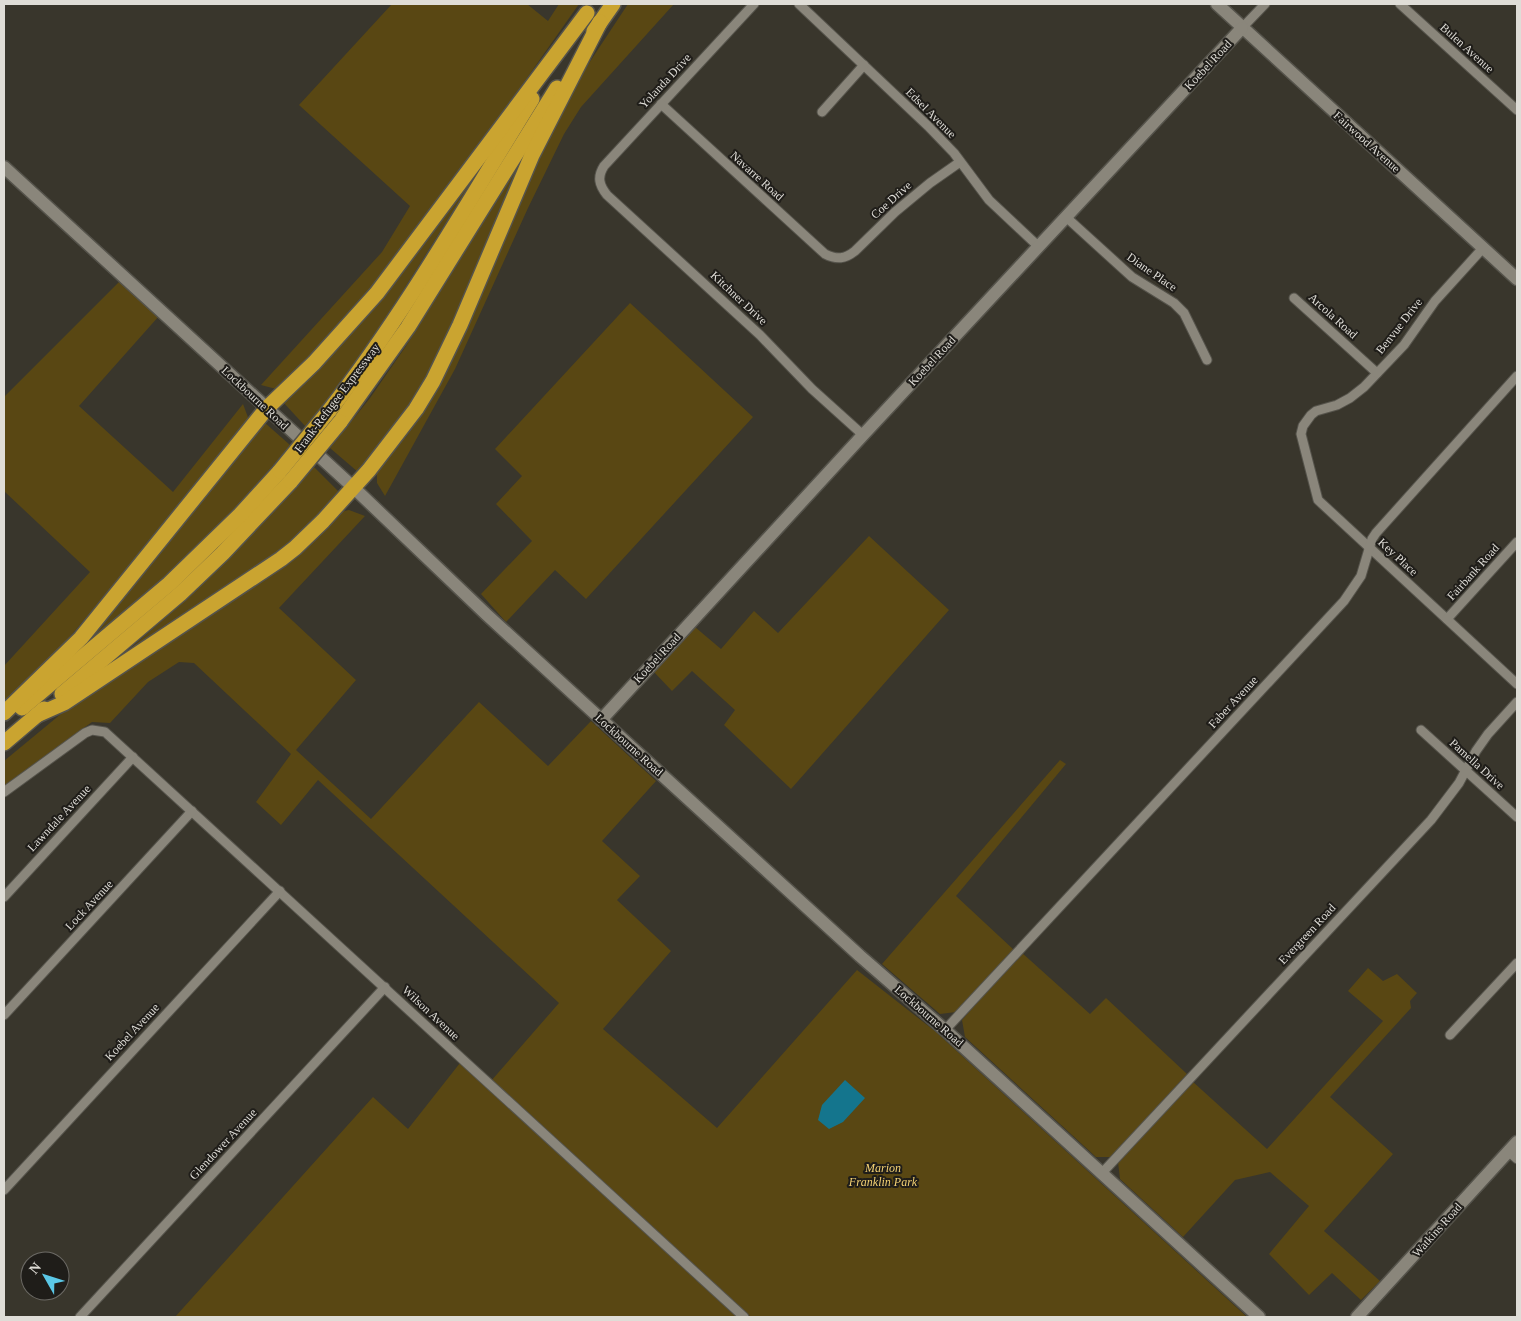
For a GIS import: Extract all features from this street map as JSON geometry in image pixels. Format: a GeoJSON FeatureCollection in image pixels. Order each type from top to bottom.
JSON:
{"type":"FeatureCollection","features":[{"type":"Feature","properties":{"kind":"highway","name":"Frank-Refugee Expressway"},"geometry":{"type":"LineString","coordinates":[[4,723],[169,584],[239,516],[286,476],[340,422],[408,327],[613,4]]}},
{"type":"Feature","properties":{"kind":"highway","name":"Frank-Refugee Expressway"},"geometry":{"type":"LineString","coordinates":[[4,743],[180,594],[223,553],[286,476],[329,411],[394,322],[590,8]]}},
{"type":"Feature","properties":{"kind":"highway"},"geometry":{"type":"LineString","coordinates":[[4,713],[81,638],[267,408],[314,363],[377,293],[590,8]]}},
{"type":"Feature","properties":{"kind":"highway"},"geometry":{"type":"LineString","coordinates":[[37,715],[64,703],[281,559],[323,521],[370,470],[397,436],[433,381],[463,317],[532,155],[600,22]]}},
{"type":"Feature","properties":{"kind":"main road","name":"Fairwood Avenue"},"geometry":{"type":"LineString","coordinates":[[1217,4],[1517,279]]}},
{"type":"Feature","properties":{"kind":"main road","name":"Koebel Road"},"geometry":{"type":"LineString","coordinates":[[601,720],[1038,246],[1242,28]]}},
{"type":"Feature","properties":{"kind":"main road","name":"Lockbourne Road"},"geometry":{"type":"LineString","coordinates":[[4,166],[353,487],[487,615],[601,720],[860,956],[946,1030],[1259,1317]]}},
{"type":"Feature","properties":{"kind":"main road","name":"Watkins Road"},"geometry":{"type":"LineString","coordinates":[[1357,1317],[1514,1151]]}},
{"type":"Feature","properties":{"kind":"street","name":"Yolanda Drive"},"geometry":{"type":"LineString","coordinates":[[599,179],[600,172],[604,166],[754,4]]}},
{"type":"Feature","properties":{"kind":"street","name":"Edsel Avenue"},"geometry":{"type":"LineString","coordinates":[[799,4],[928,126],[960,162],[989,200],[1038,246]]}},
{"type":"Feature","properties":{"kind":"street","name":"Koebel Road"},"geometry":{"type":"LineString","coordinates":[[1242,28],[1265,4]]}},
{"type":"Feature","properties":{"kind":"street","name":"Bulen Avenue"},"geometry":{"type":"LineString","coordinates":[[1400,4],[1517,110]]}},
{"type":"Feature","properties":{"kind":"street"},"geometry":{"type":"LineString","coordinates":[[822,112],[864,65]]}},
{"type":"Feature","properties":{"kind":"street","name":"Navarre Road"},"geometry":{"type":"LineString","coordinates":[[661,104],[825,254],[832,258],[840,259]]}},
{"type":"Feature","properties":{"kind":"street","name":"Coe Drive"},"geometry":{"type":"LineString","coordinates":[[840,259],[855,252],[895,212],[930,183],[960,162]]}},
{"type":"Feature","properties":{"kind":"street","name":"Kitchner Drive"},"geometry":{"type":"LineString","coordinates":[[599,179],[601,188],[607,194],[760,335],[812,389],[863,435]]}},
{"type":"Feature","properties":{"kind":"street","name":"Diane Place"},"geometry":{"type":"LineString","coordinates":[[1066,217],[1132,277],[1174,303],[1184,313],[1207,360]]}},
{"type":"Feature","properties":{"kind":"street","name":"Benvue Drive"},"geometry":{"type":"LineString","coordinates":[[1303,426],[1316,411],[1337,405],[1364,388],[1404,345],[1435,301],[1484,248]]}},
{"type":"Feature","properties":{"kind":"street","name":"Arcola Road"},"geometry":{"type":"LineString","coordinates":[[1294,298],[1377,373]]}},
{"type":"Feature","properties":{"kind":"street","name":"Faber Avenue"},"geometry":{"type":"LineString","coordinates":[[946,1030],[1344,601],[1360,576],[1376,533],[1517,376]]}},
{"type":"Feature","properties":{"kind":"street","name":"Key Place"},"geometry":{"type":"LineString","coordinates":[[1303,426],[1302,442],[1318,500],[1517,684]]}},
{"type":"Feature","properties":{"kind":"street","name":"Fairbank Road"},"geometry":{"type":"LineString","coordinates":[[1447,619],[1517,542]]}},
{"type":"Feature","properties":{"kind":"street","name":"Evergreen Road"},"geometry":{"type":"LineString","coordinates":[[1102,1173],[1431,820],[1452,794],[1476,750],[1517,702]]}},
{"type":"Feature","properties":{"kind":"street","name":"Wilson Avenue"},"geometry":{"type":"LineString","coordinates":[[4,792],[85,733],[92,730],[105,732],[744,1317]]}},
{"type":"Feature","properties":{"kind":"street","name":"Pamella Drive"},"geometry":{"type":"LineString","coordinates":[[1420,730],[1517,817]]}},
{"type":"Feature","properties":{"kind":"street","name":"Lawndale Avenue"},"geometry":{"type":"LineString","coordinates":[[4,897],[133,757]]}},
{"type":"Feature","properties":{"kind":"street","name":"Lock Avenue"},"geometry":{"type":"LineString","coordinates":[[4,1015],[192,811]]}},
{"type":"Feature","properties":{"kind":"street","name":"Koebel Avenue"},"geometry":{"type":"LineString","coordinates":[[4,1190],[280,891]]}},
{"type":"Feature","properties":{"kind":"street"},"geometry":{"type":"LineString","coordinates":[[1450,1035],[1517,963]]}},
{"type":"Feature","properties":{"kind":"street","name":"Glendower Avenue"},"geometry":{"type":"LineString","coordinates":[[80,1317],[385,987]]}},
{"type":"Feature","properties":{"kind":"green space"},"geometry":{"type":"Polygon","coordinates":[[[392,4],[527,4],[548,21],[559,4],[579,4],[402,252],[318,349],[276,389],[261,385],[382,252],[410,206],[299,105],[392,4]]]}},
{"type":"Feature","properties":{"kind":"green space"},"geometry":{"type":"Polygon","coordinates":[[[628,4],[674,4],[581,107],[564,134],[528,208],[455,369],[385,496],[377,483],[379,465],[406,437],[454,352],[546,136],[587,66],[628,4]]]}},
{"type":"Feature","properties":{"kind":"green space"},"geometry":{"type":"Polygon","coordinates":[[[523,159],[442,351],[402,422],[358,472],[330,448],[370,398],[406,346],[523,159]]]}},
{"type":"Feature","properties":{"kind":"green space"},"geometry":{"type":"Polygon","coordinates":[[[481,162],[483,164],[361,357],[306,427],[283,402],[481,162]]]}},
{"type":"Feature","properties":{"kind":"green space"},"geometry":{"type":"Polygon","coordinates":[[[120,281],[159,316],[79,406],[173,492],[243,404],[249,420],[245,430],[62,646],[4,701],[4,666],[90,572],[4,491],[4,397],[120,281]]]}},
{"type":"Feature","properties":{"kind":"green space"},"geometry":{"type":"Polygon","coordinates":[[[630,303],[753,417],[586,599],[555,570],[506,622],[481,594],[532,541],[496,504],[522,476],[495,449],[630,303]]]}},
{"type":"Feature","properties":{"kind":"green space"},"geometry":{"type":"Polygon","coordinates":[[[264,422],[290,445],[241,502],[188,556],[151,590],[63,663],[264,422]]]}},
{"type":"Feature","properties":{"kind":"green space"},"geometry":{"type":"Polygon","coordinates":[[[314,467],[339,492],[315,521],[283,550],[126,656],[124,654],[222,564],[269,517],[314,467]]]}},
{"type":"Feature","properties":{"kind":"green space","name":"Marion Franklin Park"},"geometry":{"type":"Polygon","coordinates":[[[349,510],[365,516],[279,608],[356,680],[296,750],[371,819],[479,702],[548,766],[591,721],[656,781],[602,841],[640,876],[617,900],[671,951],[603,1029],[717,1128],[857,970],[936,1032],[1247,1317],[751,1317],[491,1081],[559,1003],[318,780],[281,825],[256,802],[291,754],[194,663],[179,662],[148,682],[110,723],[92,722],[4,786],[4,761],[79,699],[340,512],[349,510]]]}},
{"type":"Feature","properties":{"kind":"green space"},"geometry":{"type":"Polygon","coordinates":[[[869,536],[949,610],[791,789],[724,725],[735,710],[692,671],[672,691],[654,672],[695,627],[721,649],[754,611],[778,633],[869,536]]]}},
{"type":"Feature","properties":{"kind":"green space"},"geometry":{"type":"Polygon","coordinates":[[[1060,760],[1066,764],[956,896],[1014,950],[956,1012],[940,1014],[882,964],[1060,760]]]}},
{"type":"Feature","properties":{"kind":"green space"},"geometry":{"type":"Polygon","coordinates":[[[1021,952],[1090,1014],[1106,998],[1187,1074],[1111,1157],[1096,1157],[965,1037],[962,1020],[1021,952]]]}},
{"type":"Feature","properties":{"kind":"green space"},"geometry":{"type":"Polygon","coordinates":[[[1368,968],[1383,981],[1397,974],[1417,993],[1410,1001],[1411,1008],[1330,1097],[1393,1154],[1324,1231],[1380,1281],[1361,1300],[1332,1273],[1309,1295],[1269,1254],[1309,1206],[1270,1172],[1235,1180],[1183,1237],[1120,1179],[1118,1162],[1192,1081],[1267,1149],[1383,1021],[1348,991],[1368,968]]]}},
{"type":"Feature","properties":{"kind":"green space"},"geometry":{"type":"Polygon","coordinates":[[[460,1063],[741,1317],[175,1317],[373,1097],[408,1129],[460,1063]]]}},
{"type":"Feature","properties":{"kind":"water"},"geometry":{"type":"Polygon","coordinates":[[[845,1080],[865,1098],[843,1122],[829,1129],[818,1120],[822,1105],[845,1080]]]}}]}
